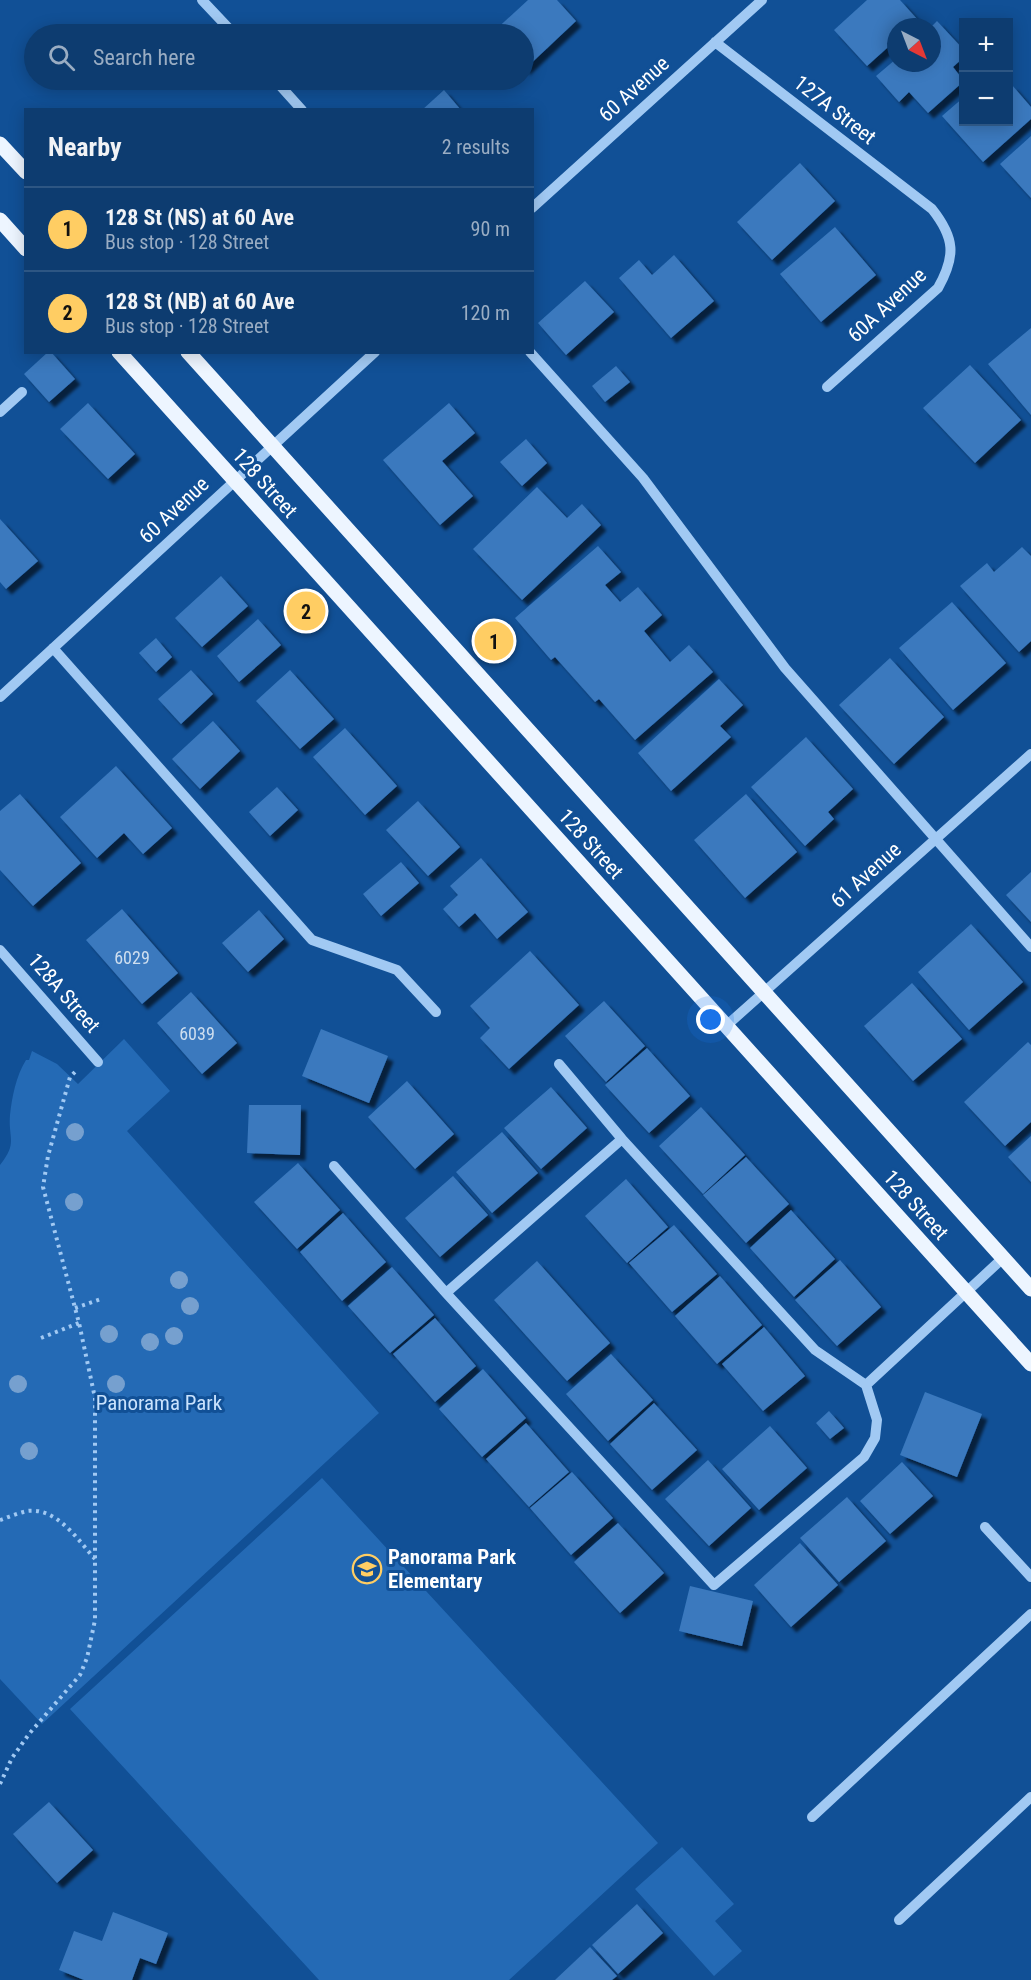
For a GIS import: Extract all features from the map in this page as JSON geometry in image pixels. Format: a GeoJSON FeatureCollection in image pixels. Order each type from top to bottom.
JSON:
{"type":"FeatureCollection","features":[{"type":"Feature","properties":{"kind":"main road"},"geometry":{"type":"LineString","coordinates":[[0,144],[24,170]]}},
{"type":"Feature","properties":{"kind":"main road"},"geometry":{"type":"LineString","coordinates":[[0,220],[24,247]]}},
{"type":"Feature","properties":{"kind":"main road","name":"128 Street"},"geometry":{"type":"LineString","coordinates":[[121,354],[1031,1364]]}},
{"type":"Feature","properties":{"kind":"main road","name":"128 Street"},"geometry":{"type":"LineString","coordinates":[[190,354],[1031,1289]]}},
{"type":"Feature","properties":{"kind":"street"},"geometry":{"type":"LineString","coordinates":[[202,0],[225,24]]}},
{"type":"Feature","properties":{"kind":"street","name":"60 Avenue"},"geometry":{"type":"LineString","coordinates":[[534,206],[762,0]]}},
{"type":"Feature","properties":{"kind":"street","name":"127A Street"},"geometry":{"type":"LineString","coordinates":[[715,42],[932,209]]}},
{"type":"Feature","properties":{"kind":"street"},"geometry":{"type":"LineString","coordinates":[[284,90],[300,108]]}},
{"type":"Feature","properties":{"kind":"street","name":"60A Avenue"},"geometry":{"type":"LineString","coordinates":[[827,387],[938,288],[949,269],[951,247],[944,224],[932,209]]}},
{"type":"Feature","properties":{"kind":"street","name":"60 Avenue"},"geometry":{"type":"LineString","coordinates":[[0,697],[373,354]]}},
{"type":"Feature","properties":{"kind":"street"},"geometry":{"type":"LineString","coordinates":[[532,354],[643,478],[784,668],[1031,947]]}},
{"type":"Feature","properties":{"kind":"street"},"geometry":{"type":"LineString","coordinates":[[0,412],[22,392]]}},
{"type":"Feature","properties":{"kind":"street"},"geometry":{"type":"LineString","coordinates":[[53,648],[312,939],[397,970],[436,1012]]}},
{"type":"Feature","properties":{"kind":"street","name":"61 Avenue"},"geometry":{"type":"LineString","coordinates":[[726,1026],[1031,754]]}},
{"type":"Feature","properties":{"kind":"street","name":"128A Street"},"geometry":{"type":"LineString","coordinates":[[0,950],[98,1062]]}},
{"type":"Feature","properties":{"kind":"street"},"geometry":{"type":"LineString","coordinates":[[334,1166],[446,1293],[714,1585],[864,1457],[875,1438],[877,1420],[866,1385],[815,1350],[622,1140],[559,1064]]}},
{"type":"Feature","properties":{"kind":"street"},"geometry":{"type":"LineString","coordinates":[[446,1293],[622,1140]]}},
{"type":"Feature","properties":{"kind":"street"},"geometry":{"type":"LineString","coordinates":[[866,1385],[1003,1258]]}},
{"type":"Feature","properties":{"kind":"street"},"geometry":{"type":"LineString","coordinates":[[985,1527],[1031,1576]]}},
{"type":"Feature","properties":{"kind":"street"},"geometry":{"type":"LineString","coordinates":[[812,1817],[1031,1614]]}},
{"type":"Feature","properties":{"kind":"street"},"geometry":{"type":"LineString","coordinates":[[899,1920],[1031,1797]]}},
{"type":"Feature","properties":{"kind":"path"},"geometry":{"type":"LineString","coordinates":[[0,1784],[12,1758],[29,1734],[80,1675],[87,1658],[95,1620],[95,1398],[79,1323],[43,1187],[48,1156],[70,1077],[78,1069]]}},
{"type":"Feature","properties":{"kind":"path"},"geometry":{"type":"LineString","coordinates":[[75,1308],[101,1299]]}},
{"type":"Feature","properties":{"kind":"path"},"geometry":{"type":"LineString","coordinates":[[41,1338],[79,1323]]}},
{"type":"Feature","properties":{"kind":"path"},"geometry":{"type":"LineString","coordinates":[[0,1520],[28,1511],[44,1513],[57,1519],[96,1559]]}},
{"type":"Feature","properties":{"kind":"green space","name":"Panorama Park"},"geometry":{"type":"Polygon","coordinates":[[[124,1039],[170,1091],[127,1131],[379,1413],[42,1724],[0,1679],[0,1165],[11,1145],[10,1115],[15,1087],[32,1051],[57,1064],[78,1084],[124,1039]]]}},
{"type":"Feature","properties":{"kind":"green space","name":"Panorama Park Elementary"},"geometry":{"type":"Polygon","coordinates":[[[322,1478],[658,1843],[509,1980],[319,1980],[70,1709],[322,1478]]]}},
{"type":"Feature","properties":{"kind":"green space"},"geometry":{"type":"Polygon","coordinates":[[[682,1847],[734,1904],[715,1921],[742,1951],[714,1976],[635,1889],[682,1847]]]}},
{"type":"Feature","properties":{"kind":"building"},"geometry":{"type":"Polygon","coordinates":[[[528,0],[557,0],[576,21],[534,61],[534,24],[502,24],[528,0]]]}},
{"type":"Feature","properties":{"kind":"building"},"geometry":{"type":"Polygon","coordinates":[[[867,0],[900,0],[916,18],[887,18],[887,48],[867,66],[834,30],[867,0]]]}},
{"type":"Feature","properties":{"kind":"building"},"geometry":{"type":"Polygon","coordinates":[[[941,25],[959,45],[959,62],[953,67],[959,75],[959,85],[928,113],[909,92],[899,102],[876,76],[887,67],[887,72],[941,72],[941,25]]]}},
{"type":"Feature","properties":{"kind":"building"},"geometry":{"type":"Polygon","coordinates":[[[1013,86],[1031,107],[1031,119],[983,162],[942,116],[959,101],[959,126],[1013,126],[1013,86]]]}},
{"type":"Feature","properties":{"kind":"building"},"geometry":{"type":"Polygon","coordinates":[[[444,90],[459,108],[424,108],[444,90]]]}},
{"type":"Feature","properties":{"kind":"building"},"geometry":{"type":"Polygon","coordinates":[[[1031,136],[1031,198],[1000,164],[1031,136]]]}},
{"type":"Feature","properties":{"kind":"building"},"geometry":{"type":"Polygon","coordinates":[[[800,163],[835,201],[772,260],[737,222],[800,163]]]}},
{"type":"Feature","properties":{"kind":"building"},"geometry":{"type":"Polygon","coordinates":[[[835,227],[876,275],[821,322],[780,274],[835,227]]]}},
{"type":"Feature","properties":{"kind":"building"},"geometry":{"type":"Polygon","coordinates":[[[674,255],[714,301],[671,338],[619,278],[639,260],[652,275],[674,255]]]}},
{"type":"Feature","properties":{"kind":"building"},"geometry":{"type":"Polygon","coordinates":[[[585,281],[614,312],[566,355],[538,323],[585,281]]]}},
{"type":"Feature","properties":{"kind":"building"},"geometry":{"type":"Polygon","coordinates":[[[1031,328],[1031,415],[988,364],[1031,328]]]}},
{"type":"Feature","properties":{"kind":"building"},"geometry":{"type":"Polygon","coordinates":[[[46,354],[53,354],[75,379],[49,402],[24,374],[46,354]]]}},
{"type":"Feature","properties":{"kind":"building"},"geometry":{"type":"Polygon","coordinates":[[[970,365],[1021,420],[975,463],[923,408],[970,365]]]}},
{"type":"Feature","properties":{"kind":"building"},"geometry":{"type":"Polygon","coordinates":[[[616,366],[630,382],[605,402],[592,386],[616,366]]]}},
{"type":"Feature","properties":{"kind":"building"},"geometry":{"type":"Polygon","coordinates":[[[88,403],[135,454],[108,479],[60,429],[88,403]]]}},
{"type":"Feature","properties":{"kind":"building"},"geometry":{"type":"Polygon","coordinates":[[[449,403],[475,433],[442,461],[473,496],[440,525],[383,460],[449,403]]]}},
{"type":"Feature","properties":{"kind":"building"},"geometry":{"type":"Polygon","coordinates":[[[526,439],[547,463],[522,486],[500,462],[526,439]]]}},
{"type":"Feature","properties":{"kind":"building"},"geometry":{"type":"Polygon","coordinates":[[[537,487],[567,518],[582,504],[601,525],[522,600],[473,549],[537,487]]]}},
{"type":"Feature","properties":{"kind":"building"},"geometry":{"type":"Polygon","coordinates":[[[0,519],[38,561],[6,589],[0,582],[0,519]]]}},
{"type":"Feature","properties":{"kind":"building"},"geometry":{"type":"Polygon","coordinates":[[[598,546],[621,572],[605,585],[620,602],[638,587],[662,615],[644,631],[670,662],[689,645],[713,672],[635,740],[599,699],[595,702],[555,657],[551,660],[515,618],[598,546]]]}},
{"type":"Feature","properties":{"kind":"building"},"geometry":{"type":"Polygon","coordinates":[[[1022,547],[1031,556],[1031,641],[1019,652],[960,586],[987,563],[994,572],[1022,547]]]}},
{"type":"Feature","properties":{"kind":"building"},"geometry":{"type":"Polygon","coordinates":[[[221,576],[248,606],[202,647],[175,618],[221,576]]]}},
{"type":"Feature","properties":{"kind":"building"},"geometry":{"type":"Polygon","coordinates":[[[952,602],[1006,663],[953,710],[899,648],[952,602]]]}},
{"type":"Feature","properties":{"kind":"building"},"geometry":{"type":"Polygon","coordinates":[[[258,619],[281,645],[239,682],[217,656],[258,619]]]}},
{"type":"Feature","properties":{"kind":"building"},"geometry":{"type":"Polygon","coordinates":[[[156,638],[172,657],[156,672],[139,653],[156,638]]]}},
{"type":"Feature","properties":{"kind":"building"},"geometry":{"type":"Polygon","coordinates":[[[890,658],[944,717],[894,764],[839,705],[890,658]]]}},
{"type":"Feature","properties":{"kind":"building"},"geometry":{"type":"Polygon","coordinates":[[[191,670],[213,694],[181,724],[158,699],[191,670]]]}},
{"type":"Feature","properties":{"kind":"building"},"geometry":{"type":"Polygon","coordinates":[[[290,670],[334,719],[300,749],[256,701],[290,670]]]}},
{"type":"Feature","properties":{"kind":"building"},"geometry":{"type":"Polygon","coordinates":[[[719,679],[743,705],[720,726],[731,737],[671,791],[638,753],[719,679]]]}},
{"type":"Feature","properties":{"kind":"building"},"geometry":{"type":"Polygon","coordinates":[[[213,721],[240,751],[200,789],[172,759],[213,721]]]}},
{"type":"Feature","properties":{"kind":"building"},"geometry":{"type":"Polygon","coordinates":[[[345,728],[397,786],[365,815],[313,757],[345,728]]]}},
{"type":"Feature","properties":{"kind":"building"},"geometry":{"type":"Polygon","coordinates":[[[806,737],[853,789],[828,812],[834,819],[805,846],[751,787],[806,737]]]}},
{"type":"Feature","properties":{"kind":"building"},"geometry":{"type":"Polygon","coordinates":[[[116,766],[172,828],[143,854],[124,833],[97,858],[60,817],[116,766]]]}},
{"type":"Feature","properties":{"kind":"building"},"geometry":{"type":"Polygon","coordinates":[[[277,787],[298,810],[270,836],[249,812],[277,787]]]}},
{"type":"Feature","properties":{"kind":"building"},"geometry":{"type":"Polygon","coordinates":[[[20,794],[81,863],[33,906],[0,870],[0,811],[20,794]]]}},
{"type":"Feature","properties":{"kind":"building"},"geometry":{"type":"Polygon","coordinates":[[[746,794],[797,852],[745,898],[694,840],[746,794]]]}},
{"type":"Feature","properties":{"kind":"building"},"geometry":{"type":"Polygon","coordinates":[[[418,801],[460,847],[428,876],[386,830],[418,801]]]}},
{"type":"Feature","properties":{"kind":"building"},"geometry":{"type":"Polygon","coordinates":[[[481,858],[528,912],[497,939],[475,913],[459,927],[443,909],[458,895],[450,886],[481,858]]]}},
{"type":"Feature","properties":{"kind":"building"},"geometry":{"type":"Polygon","coordinates":[[[401,862],[419,883],[381,916],[363,894],[401,862]]]}},
{"type":"Feature","properties":{"kind":"building"},"geometry":{"type":"Polygon","coordinates":[[[1031,872],[1031,922],[1006,895],[1031,872]]]}},
{"type":"Feature","properties":{"kind":"building"},"geometry":{"type":"Polygon","coordinates":[[[122,909],[178,973],[142,1004],[86,940],[122,909]]]}},
{"type":"Feature","properties":{"kind":"building"},"geometry":{"type":"Polygon","coordinates":[[[259,910],[284,939],[248,972],[222,943],[259,910]]]}},
{"type":"Feature","properties":{"kind":"building"},"geometry":{"type":"Polygon","coordinates":[[[971,924],[1023,982],[969,1030],[918,972],[971,924]]]}},
{"type":"Feature","properties":{"kind":"building"},"geometry":{"type":"Polygon","coordinates":[[[530,951],[579,1005],[509,1069],[480,1038],[490,1028],[470,1006],[530,951]]]}},
{"type":"Feature","properties":{"kind":"building"},"geometry":{"type":"Polygon","coordinates":[[[912,983],[962,1039],[913,1081],[864,1026],[912,983]]]}},
{"type":"Feature","properties":{"kind":"building"},"geometry":{"type":"Polygon","coordinates":[[[191,992],[237,1043],[202,1074],[157,1023],[191,992]]]}},
{"type":"Feature","properties":{"kind":"building"},"geometry":{"type":"Polygon","coordinates":[[[604,1001],[645,1046],[606,1082],[565,1036],[604,1001]]]}},
{"type":"Feature","properties":{"kind":"building"},"geometry":{"type":"Polygon","coordinates":[[[321,1029],[388,1056],[369,1103],[302,1076],[321,1029]]]}},
{"type":"Feature","properties":{"kind":"building"},"geometry":{"type":"Polygon","coordinates":[[[1028,1042],[1031,1045],[1031,1122],[1005,1146],[964,1102],[1028,1042]]]}},
{"type":"Feature","properties":{"kind":"building"},"geometry":{"type":"Polygon","coordinates":[[[647,1048],[690,1096],[649,1133],[605,1085],[647,1048]]]}},
{"type":"Feature","properties":{"kind":"building"},"geometry":{"type":"Polygon","coordinates":[[[407,1081],[454,1134],[415,1169],[368,1117],[407,1081]]]}},
{"type":"Feature","properties":{"kind":"building"},"geometry":{"type":"Polygon","coordinates":[[[551,1087],[587,1128],[541,1169],[504,1128],[551,1087]]]}},
{"type":"Feature","properties":{"kind":"building"},"geometry":{"type":"Polygon","coordinates":[[[249,1105],[301,1105],[300,1155],[247,1153],[249,1105]]]}},
{"type":"Feature","properties":{"kind":"building"},"geometry":{"type":"Polygon","coordinates":[[[701,1107],[745,1155],[703,1194],[659,1146],[701,1107]]]}},
{"type":"Feature","properties":{"kind":"building"},"geometry":{"type":"Polygon","coordinates":[[[502,1132],[538,1173],[492,1213],[456,1172],[502,1132]]]}},
{"type":"Feature","properties":{"kind":"building"},"geometry":{"type":"Polygon","coordinates":[[[1031,1136],[1031,1182],[1008,1157],[1031,1136]]]}},
{"type":"Feature","properties":{"kind":"building"},"geometry":{"type":"Polygon","coordinates":[[[746,1157],[789,1204],[746,1243],[703,1195],[746,1157]]]}},
{"type":"Feature","properties":{"kind":"building"},"geometry":{"type":"Polygon","coordinates":[[[298,1163],[340,1210],[297,1249],[254,1202],[298,1163]]]}},
{"type":"Feature","properties":{"kind":"building"},"geometry":{"type":"Polygon","coordinates":[[[453,1176],[488,1215],[440,1257],[405,1218],[453,1176]]]}},
{"type":"Feature","properties":{"kind":"building"},"geometry":{"type":"Polygon","coordinates":[[[626,1179],[668,1227],[627,1263],[585,1216],[626,1179]]]}},
{"type":"Feature","properties":{"kind":"building"},"geometry":{"type":"Polygon","coordinates":[[[791,1210],[835,1259],[794,1297],[750,1248],[791,1210]]]}},
{"type":"Feature","properties":{"kind":"building"},"geometry":{"type":"Polygon","coordinates":[[[343,1213],[386,1262],[342,1301],[300,1252],[343,1213]]]}},
{"type":"Feature","properties":{"kind":"building"},"geometry":{"type":"Polygon","coordinates":[[[674,1225],[717,1274],[672,1312],[629,1263],[674,1225]]]}},
{"type":"Feature","properties":{"kind":"building"},"geometry":{"type":"Polygon","coordinates":[[[840,1260],[881,1307],[837,1346],[795,1300],[840,1260]]]}},
{"type":"Feature","properties":{"kind":"building"},"geometry":{"type":"Polygon","coordinates":[[[537,1261],[610,1343],[567,1381],[494,1300],[537,1261]]]}},
{"type":"Feature","properties":{"kind":"building"},"geometry":{"type":"Polygon","coordinates":[[[392,1267],[434,1315],[390,1353],[348,1306],[392,1267]]]}},
{"type":"Feature","properties":{"kind":"building"},"geometry":{"type":"Polygon","coordinates":[[[720,1276],[762,1325],[717,1364],[675,1316],[720,1276]]]}},
{"type":"Feature","properties":{"kind":"building"},"geometry":{"type":"Polygon","coordinates":[[[435,1318],[476,1366],[435,1402],[393,1354],[435,1318]]]}},
{"type":"Feature","properties":{"kind":"building"},"geometry":{"type":"Polygon","coordinates":[[[764,1327],[805,1376],[763,1411],[722,1364],[764,1327]]]}},
{"type":"Feature","properties":{"kind":"building"},"geometry":{"type":"Polygon","coordinates":[[[611,1354],[653,1400],[608,1441],[566,1394],[611,1354]]]}},
{"type":"Feature","properties":{"kind":"building"},"geometry":{"type":"Polygon","coordinates":[[[483,1369],[526,1418],[482,1457],[439,1409],[483,1369]]]}},
{"type":"Feature","properties":{"kind":"building"},"geometry":{"type":"Polygon","coordinates":[[[925,1392],[982,1414],[957,1477],[900,1455],[925,1392]]]}},
{"type":"Feature","properties":{"kind":"building"},"geometry":{"type":"Polygon","coordinates":[[[654,1403],[697,1450],[652,1490],[610,1444],[654,1403]]]}},
{"type":"Feature","properties":{"kind":"building"},"geometry":{"type":"Polygon","coordinates":[[[829,1411],[844,1428],[830,1439],[816,1423],[829,1411]]]}},
{"type":"Feature","properties":{"kind":"building"},"geometry":{"type":"Polygon","coordinates":[[[526,1423],[569,1472],[529,1507],[486,1459],[526,1423]]]}},
{"type":"Feature","properties":{"kind":"building"},"geometry":{"type":"Polygon","coordinates":[[[770,1426],[807,1468],[759,1510],[722,1469],[770,1426]]]}},
{"type":"Feature","properties":{"kind":"building"},"geometry":{"type":"Polygon","coordinates":[[[708,1460],[751,1508],[709,1546],[665,1499],[708,1460]]]}},
{"type":"Feature","properties":{"kind":"building"},"geometry":{"type":"Polygon","coordinates":[[[902,1462],[933,1496],[890,1534],[860,1501],[902,1462]]]}},
{"type":"Feature","properties":{"kind":"building"},"geometry":{"type":"Polygon","coordinates":[[[572,1472],[613,1518],[571,1555],[530,1508],[572,1472]]]}},
{"type":"Feature","properties":{"kind":"building"},"geometry":{"type":"Polygon","coordinates":[[[847,1497],[886,1541],[839,1582],[800,1538],[847,1497]]]}},
{"type":"Feature","properties":{"kind":"building"},"geometry":{"type":"Polygon","coordinates":[[[618,1523],[664,1573],[620,1613],[574,1562],[618,1523]]]}},
{"type":"Feature","properties":{"kind":"building"},"geometry":{"type":"Polygon","coordinates":[[[800,1543],[838,1585],[791,1627],[754,1585],[800,1543]]]}},
{"type":"Feature","properties":{"kind":"building"},"geometry":{"type":"Polygon","coordinates":[[[690,1586],[753,1601],[742,1646],[679,1631],[690,1586]]]}},
{"type":"Feature","properties":{"kind":"building"},"geometry":{"type":"Polygon","coordinates":[[[49,1802],[93,1850],[57,1883],[13,1834],[49,1802]]]}},
{"type":"Feature","properties":{"kind":"building"},"geometry":{"type":"Polygon","coordinates":[[[637,1904],[663,1933],[618,1974],[592,1945],[637,1904]]]}},
{"type":"Feature","properties":{"kind":"building"},"geometry":{"type":"Polygon","coordinates":[[[113,1912],[168,1933],[156,1964],[140,1958],[132,1980],[84,1980],[59,1970],[74,1931],[102,1941],[113,1912]]]}},
{"type":"Feature","properties":{"kind":"building"},"geometry":{"type":"Polygon","coordinates":[[[590,1947],[617,1976],[612,1980],[555,1980],[590,1947]]]}},
{"type":"Feature","properties":{"kind":"place","name":"128 St (NB) at 60 Ave"},"geometry":{"type":"Point","coordinates":[306,611]}},
{"type":"Feature","properties":{"kind":"place","name":"128 St (NS) at 60 Ave"},"geometry":{"type":"Point","coordinates":[494,641]}},
{"type":"Feature","properties":{"kind":"place","name":"Panorama Park Elementary"},"geometry":{"type":"Point","coordinates":[367,1569]}}]}
